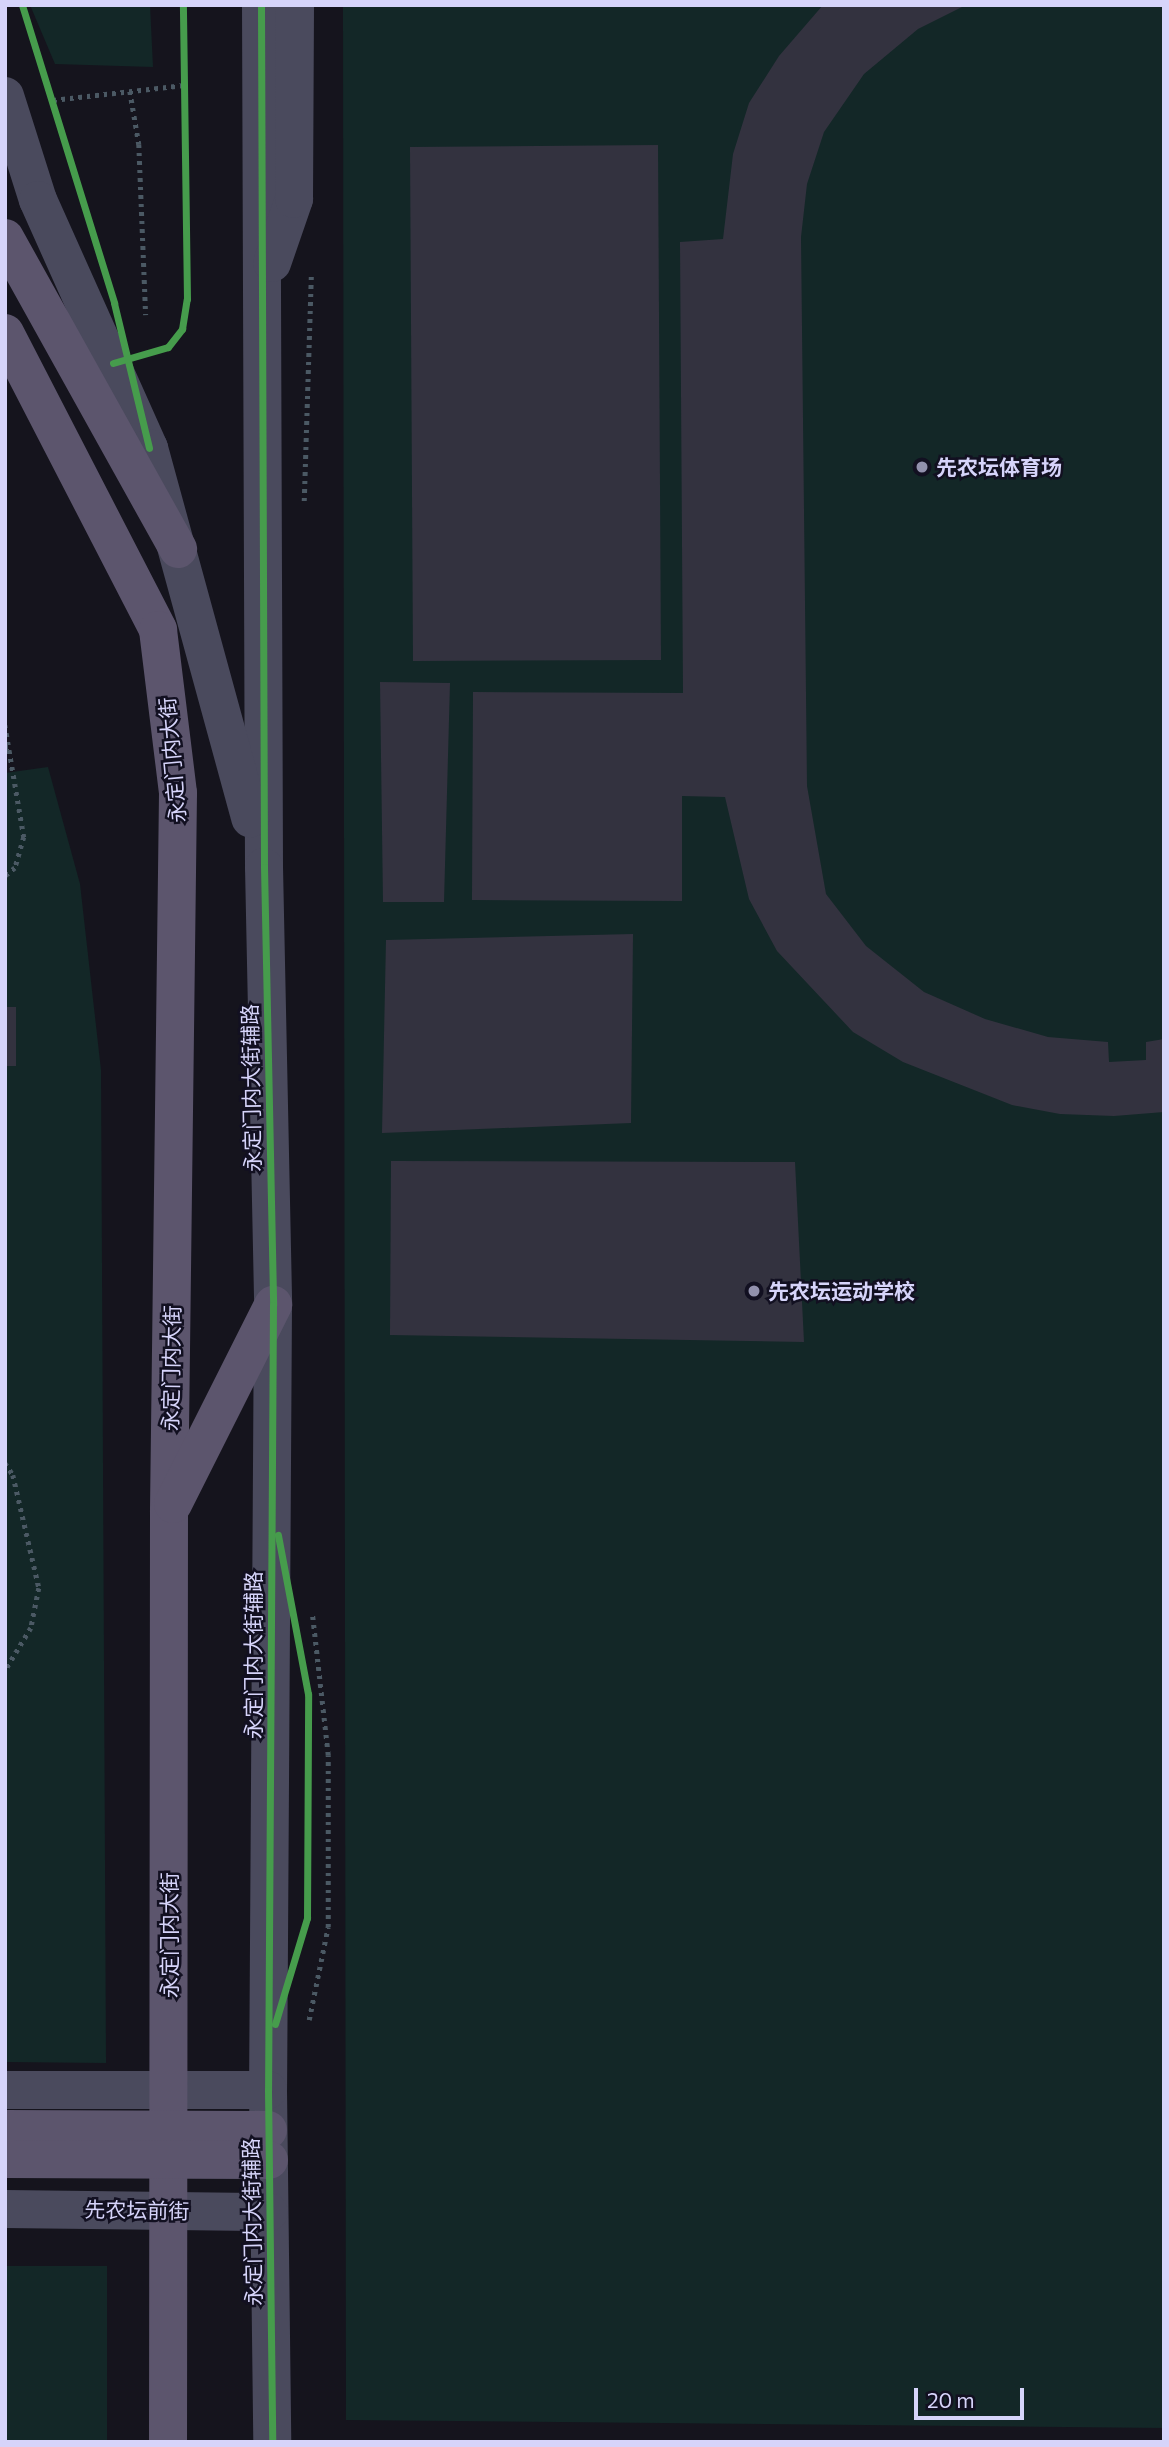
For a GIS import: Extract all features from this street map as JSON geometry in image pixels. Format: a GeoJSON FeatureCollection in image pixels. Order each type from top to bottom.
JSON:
{"type":"FeatureCollection","features":[{"type":"Feature","properties":{"kind":"main road"},"geometry":{"type":"LineString","coordinates":[[5,238],[177,549]]}},
{"type":"Feature","properties":{"kind":"main road","name":"永定门内大街"},"geometry":{"type":"LineString","coordinates":[[5,333],[158,631],[178,793],[169,1512],[167,2442]]}},
{"type":"Feature","properties":{"kind":"main road"},"geometry":{"type":"LineString","coordinates":[[169,1512],[273,1305]]}},
{"type":"Feature","properties":{"kind":"main road"},"geometry":{"type":"LineString","coordinates":[[5,2129],[169,2145]]}},
{"type":"Feature","properties":{"kind":"main road"},"geometry":{"type":"LineString","coordinates":[[5,2159],[169,2145],[268,2145]]}},
{"type":"Feature","properties":{"kind":"street"},"geometry":{"type":"LineString","coordinates":[[261,5],[264,867]]}},
{"type":"Feature","properties":{"kind":"street"},"geometry":{"type":"LineString","coordinates":[[263,288],[295,199],[295,5]]}},
{"type":"Feature","properties":{"kind":"street"},"geometry":{"type":"LineString","coordinates":[[5,96],[38,200],[149,447],[264,867]]}},
{"type":"Feature","properties":{"kind":"street","name":"永定门内大街辅路"},"geometry":{"type":"LineString","coordinates":[[264,867],[273,1305],[268,2090],[272,2442]]}},
{"type":"Feature","properties":{"kind":"street"},"geometry":{"type":"LineString","coordinates":[[5,2090],[268,2090]]}},
{"type":"Feature","properties":{"kind":"street","name":"先农坛前街"},"geometry":{"type":"LineString","coordinates":[[5,2208],[269,2212]]}},
{"type":"Feature","properties":{"kind":"path"},"geometry":{"type":"LineString","coordinates":[[184,72],[184,99]]}},
{"type":"Feature","properties":{"kind":"path"},"geometry":{"type":"LineString","coordinates":[[53,100],[184,85]]}},
{"type":"Feature","properties":{"kind":"path"},"geometry":{"type":"LineString","coordinates":[[49,87],[57,113]]}},
{"type":"Feature","properties":{"kind":"path"},"geometry":{"type":"LineString","coordinates":[[130,91],[139,144],[146,315]]}},
{"type":"Feature","properties":{"kind":"path"},"geometry":{"type":"LineString","coordinates":[[5,726],[12,746],[24,837],[15,868],[5,876]]}},
{"type":"Feature","properties":{"kind":"path"},"geometry":{"type":"LineString","coordinates":[[5,749],[12,746]]}},
{"type":"Feature","properties":{"kind":"path"},"geometry":{"type":"LineString","coordinates":[[5,1463],[13,1475],[39,1588],[31,1628],[5,1671]]}},
{"type":"Feature","properties":{"kind":"green space"},"geometry":{"type":"Polygon","coordinates":[[[30,5],[150,5],[153,67],[55,64],[30,5]]]}},
{"type":"Feature","properties":{"kind":"green space","name":"先农坛运动学校"},"geometry":{"type":"Polygon","coordinates":[[[343,5],[1164,5],[1164,2428],[346,2420],[343,5]]]}},
{"type":"Feature","properties":{"kind":"green space"},"geometry":{"type":"Polygon","coordinates":[[[48,767],[80,884],[101,1070],[106,2063],[5,2062],[5,773],[48,767]]]}},
{"type":"Feature","properties":{"kind":"green space"},"geometry":{"type":"Polygon","coordinates":[[[5,2266],[107,2266],[107,2442],[5,2442],[5,2266]]]}},
{"type":"Feature","properties":{"kind":"building"},"geometry":{"type":"Polygon","coordinates":[[[823,5],[966,5],[918,29],[864,74],[824,132],[807,184],[801,237],[807,786],[826,894],[866,946],[924,992],[985,1019],[1048,1037],[1108,1042],[1109,1062],[1146,1060],[1146,1042],[1164,1039],[1164,1112],[1114,1116],[1060,1114],[1012,1105],[903,1062],[853,1032],[777,951],[749,899],[725,797],[682,796],[682,901],[472,900],[473,692],[683,693],[680,242],[723,239],[733,154],[749,103],[779,56],[823,5]]]}},
{"type":"Feature","properties":{"kind":"building"},"geometry":{"type":"Polygon","coordinates":[[[658,145],[661,660],[413,661],[410,147],[658,145]]]}},
{"type":"Feature","properties":{"kind":"building"},"geometry":{"type":"Polygon","coordinates":[[[380,682],[450,683],[444,902],[383,902],[380,682]]]}},
{"type":"Feature","properties":{"kind":"building"},"geometry":{"type":"Polygon","coordinates":[[[633,934],[631,1123],[382,1133],[386,940],[633,934]]]}},
{"type":"Feature","properties":{"kind":"building"},"geometry":{"type":"Polygon","coordinates":[[[5,1007],[16,1007],[16,1066],[5,1066],[5,1007]]]}},
{"type":"Feature","properties":{"kind":"building"},"geometry":{"type":"Polygon","coordinates":[[[391,1161],[795,1162],[804,1342],[390,1335],[391,1161]]]}},
{"type":"Feature","properties":{"kind":"cycle path"},"geometry":{"type":"LineString","coordinates":[[22,5],[114,303],[149,448]]}},
{"type":"Feature","properties":{"kind":"cycle path"},"geometry":{"type":"LineString","coordinates":[[113,363],[168,347],[182,329],[187,299],[183,5]]}},
{"type":"Feature","properties":{"kind":"cycle path"},"geometry":{"type":"LineString","coordinates":[[261,5],[264,867],[273,1305],[268,2090],[272,2442]]}},
{"type":"Feature","properties":{"kind":"cycle path"},"geometry":{"type":"LineString","coordinates":[[275,2024],[307,1918],[308,1694],[278,1535]]}},
{"type":"Feature","properties":{"kind":"place","name":"先农坛体育场"},"geometry":{"type":"Point","coordinates":[922,467]}},
{"type":"Feature","properties":{"kind":"place","name":"先农坛运动学校"},"geometry":{"type":"Point","coordinates":[754,1291]}}]}
